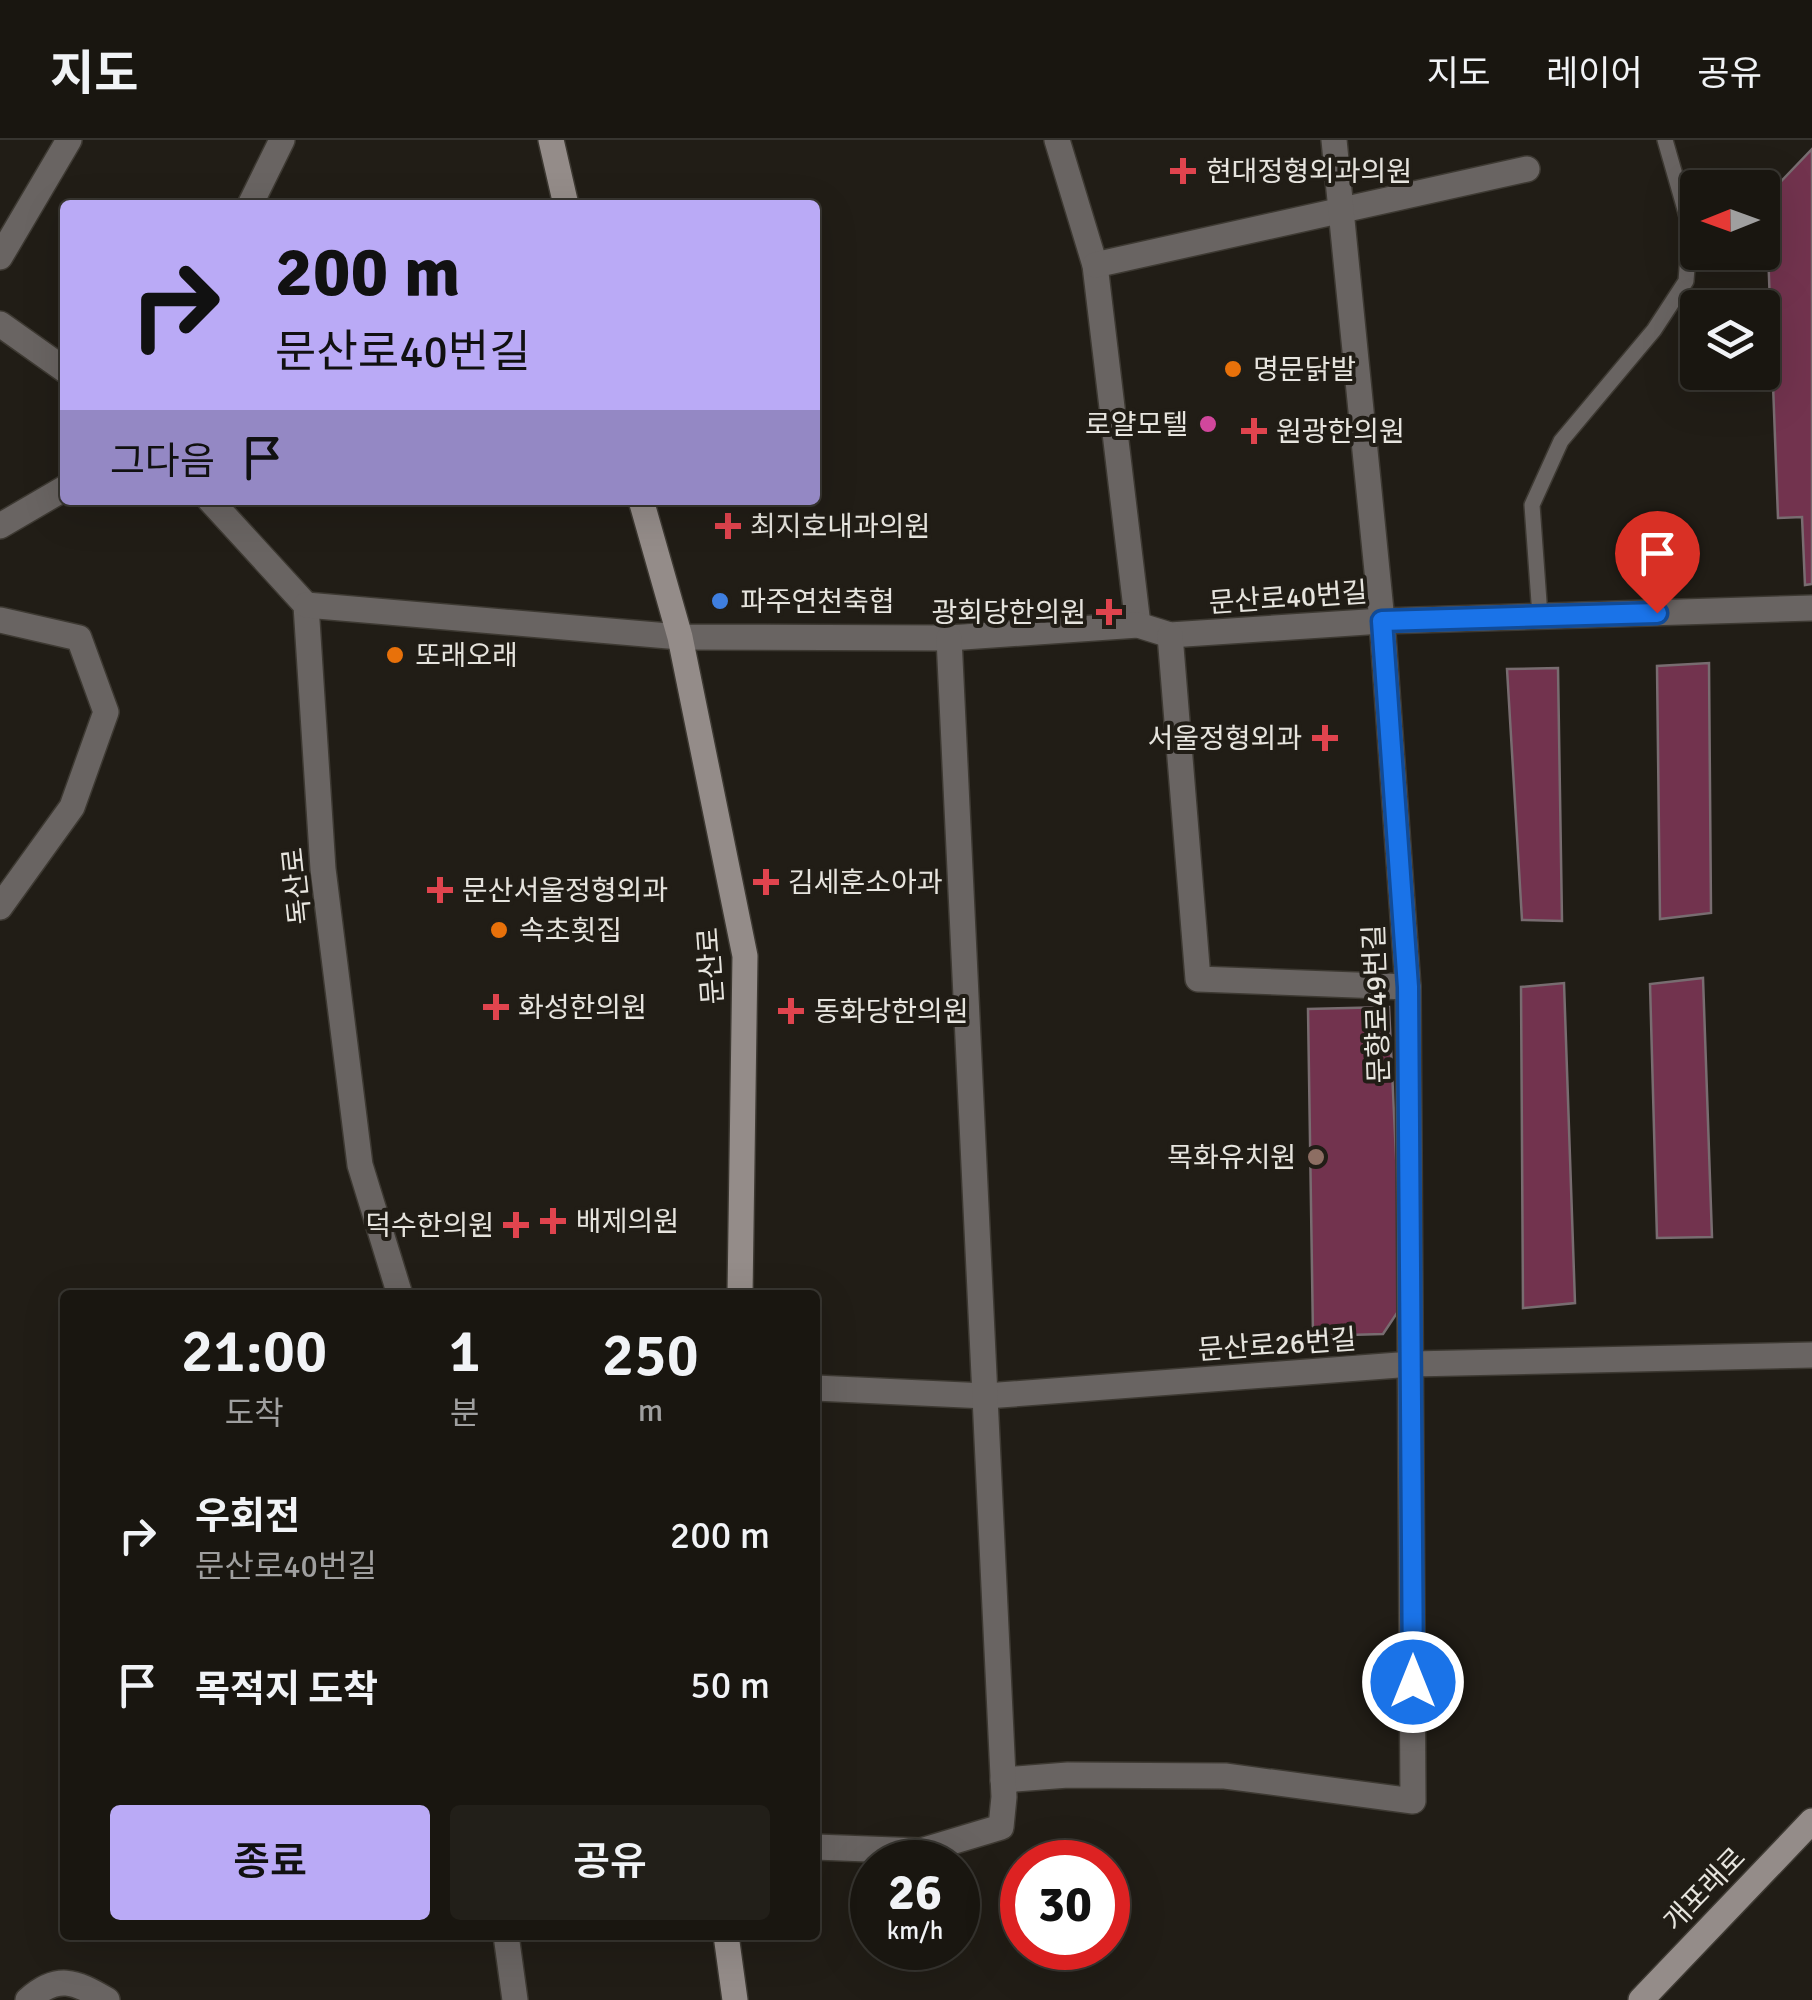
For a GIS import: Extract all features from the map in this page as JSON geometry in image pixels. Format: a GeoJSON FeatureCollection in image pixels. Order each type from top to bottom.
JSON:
{"type":"FeatureCollection","features":[{"type":"Feature","properties":{"kind":"main road"},"geometry":{"type":"LineString","coordinates":[[551,140],[565,200]]}},
{"type":"Feature","properties":{"kind":"main road","name":"문산로"},"geometry":{"type":"LineString","coordinates":[[642,505],[680,637],[745,956],[740,1290]]}},
{"type":"Feature","properties":{"kind":"main road","name":"개포래로"},"geometry":{"type":"LineString","coordinates":[[1641,2000],[1812,1820]]}},
{"type":"Feature","properties":{"kind":"main road"},"geometry":{"type":"LineString","coordinates":[[727,1940],[735,2000]]}},
{"type":"Feature","properties":{"kind":"street"},"geometry":{"type":"LineString","coordinates":[[0,256],[69,140]]}},
{"type":"Feature","properties":{"kind":"street"},"geometry":{"type":"LineString","coordinates":[[252,200],[282,140]]}},
{"type":"Feature","properties":{"kind":"street"},"geometry":{"type":"LineString","coordinates":[[1057,140],[1095,265],[1138,625]]}},
{"type":"Feature","properties":{"kind":"street","name":"문향로49번길"},"geometry":{"type":"LineString","coordinates":[[1004,1789],[1068,1775],[1225,1776],[1413,1801],[1408,987],[1382,621],[1344,207],[1334,140]]}},
{"type":"Feature","properties":{"kind":"street"},"geometry":{"type":"LineString","coordinates":[[1095,265],[1526,169]]}},
{"type":"Feature","properties":{"kind":"street"},"geometry":{"type":"LineString","coordinates":[[0,324],[60,366]]}},
{"type":"Feature","properties":{"kind":"street"},"geometry":{"type":"LineString","coordinates":[[0,526],[60,491]]}},
{"type":"Feature","properties":{"kind":"street"},"geometry":{"type":"LineString","coordinates":[[215,505],[306,605],[680,637]]}},
{"type":"Feature","properties":{"kind":"street","name":"독산로"},"geometry":{"type":"LineString","coordinates":[[306,605],[323,868],[360,1165],[398,1290]]}},
{"type":"Feature","properties":{"kind":"street","name":"문산로40번길"},"geometry":{"type":"LineString","coordinates":[[680,637],[949,638],[1138,625],[1170,635],[1382,621],[1812,608]]}},
{"type":"Feature","properties":{"kind":"street"},"geometry":{"type":"LineString","coordinates":[[0,620],[78,638],[106,712],[72,807],[0,907]]}},
{"type":"Feature","properties":{"kind":"street"},"geometry":{"type":"LineString","coordinates":[[1170,635],[1198,979],[1408,987]]}},
{"type":"Feature","properties":{"kind":"street"},"geometry":{"type":"LineString","coordinates":[[820,1847],[921,1851],[1001,1826],[1004,1789],[949,638]]}},
{"type":"Feature","properties":{"kind":"street","name":"문산로26번길"},"geometry":{"type":"LineString","coordinates":[[820,1388],[986,1396],[1412,1364],[1812,1355]]}},
{"type":"Feature","properties":{"kind":"street"},"geometry":{"type":"LineString","coordinates":[[507,1940],[514,2000]]}},
{"type":"Feature","properties":{"kind":"street"},"geometry":{"type":"LineString","coordinates":[[28,2000],[46,1984],[62,1981],[107,2000]]}},
{"type":"Feature","properties":{"kind":"lane"},"geometry":{"type":"LineString","coordinates":[[1540,616],[1532,505],[1561,441],[1654,330],[1686,280],[1690,227],[1665,140]]}},
{"type":"Feature","properties":{"kind":"building"},"geometry":{"type":"Polygon","coordinates":[[[1812,149],[1812,584],[1805,585],[1802,517],[1778,518],[1773,390],[1780,390],[1780,290],[1769,290],[1769,270],[1780,270],[1780,182],[1812,149]]]}},
{"type":"Feature","properties":{"kind":"building"},"geometry":{"type":"Polygon","coordinates":[[[1709,663],[1711,913],[1660,919],[1657,666],[1709,663]]]}},
{"type":"Feature","properties":{"kind":"building"},"geometry":{"type":"Polygon","coordinates":[[[1558,668],[1562,921],[1522,920],[1507,669],[1558,668]]]}},
{"type":"Feature","properties":{"kind":"building"},"geometry":{"type":"Polygon","coordinates":[[[1703,978],[1712,1237],[1657,1238],[1650,984],[1703,978]]]}},
{"type":"Feature","properties":{"kind":"building"},"geometry":{"type":"Polygon","coordinates":[[[1564,983],[1575,1303],[1523,1308],[1521,987],[1564,983]]]}},
{"type":"Feature","properties":{"kind":"building"},"geometry":{"type":"Polygon","coordinates":[[[1389,1007],[1403,1304],[1383,1334],[1313,1336],[1308,1009],[1389,1007]]]}},
{"type":"Feature","properties":{"kind":"place","name":"현대정형외과의원"},"geometry":{"type":"Point","coordinates":[1183,171]}},
{"type":"Feature","properties":{"kind":"place","name":"명문닭발"},"geometry":{"type":"Point","coordinates":[1233,369]}},
{"type":"Feature","properties":{"kind":"place","name":"로얄모텔"},"geometry":{"type":"Point","coordinates":[1208,424]}},
{"type":"Feature","properties":{"kind":"place","name":"원광한의원"},"geometry":{"type":"Point","coordinates":[1254,431]}},
{"type":"Feature","properties":{"kind":"place","name":"최지호내과의원"},"geometry":{"type":"Point","coordinates":[728,526]}},
{"type":"Feature","properties":{"kind":"place","name":"파주연천축협"},"geometry":{"type":"Point","coordinates":[720,601]}},
{"type":"Feature","properties":{"kind":"place","name":"광회당한의원"},"geometry":{"type":"Point","coordinates":[1109,612]}},
{"type":"Feature","properties":{"kind":"place","name":"또래오래"},"geometry":{"type":"Point","coordinates":[395,655]}},
{"type":"Feature","properties":{"kind":"place","name":"서울정형외과"},"geometry":{"type":"Point","coordinates":[1325,738]}},
{"type":"Feature","properties":{"kind":"place","name":"김세훈소아과"},"geometry":{"type":"Point","coordinates":[766,882]}},
{"type":"Feature","properties":{"kind":"place","name":"문산서울정형외과"},"geometry":{"type":"Point","coordinates":[440,890]}},
{"type":"Feature","properties":{"kind":"place","name":"속초횟집"},"geometry":{"type":"Point","coordinates":[499,930]}},
{"type":"Feature","properties":{"kind":"place","name":"화성한의원"},"geometry":{"type":"Point","coordinates":[496,1007]}},
{"type":"Feature","properties":{"kind":"place","name":"동화당한의원"},"geometry":{"type":"Point","coordinates":[791,1011]}},
{"type":"Feature","properties":{"kind":"place","name":"목화유치원"},"geometry":{"type":"Point","coordinates":[1316,1157]}},
{"type":"Feature","properties":{"kind":"place","name":"배제의원"},"geometry":{"type":"Point","coordinates":[553,1221]}},
{"type":"Feature","properties":{"kind":"place","name":"덕수한의원"},"geometry":{"type":"Point","coordinates":[516,1225]}},
{"type":"Feature","properties":{"kind":"route"},"geometry":{"type":"LineString","coordinates":[[1413,1682],[1408,987],[1382,621],[1657,613]]}}]}
